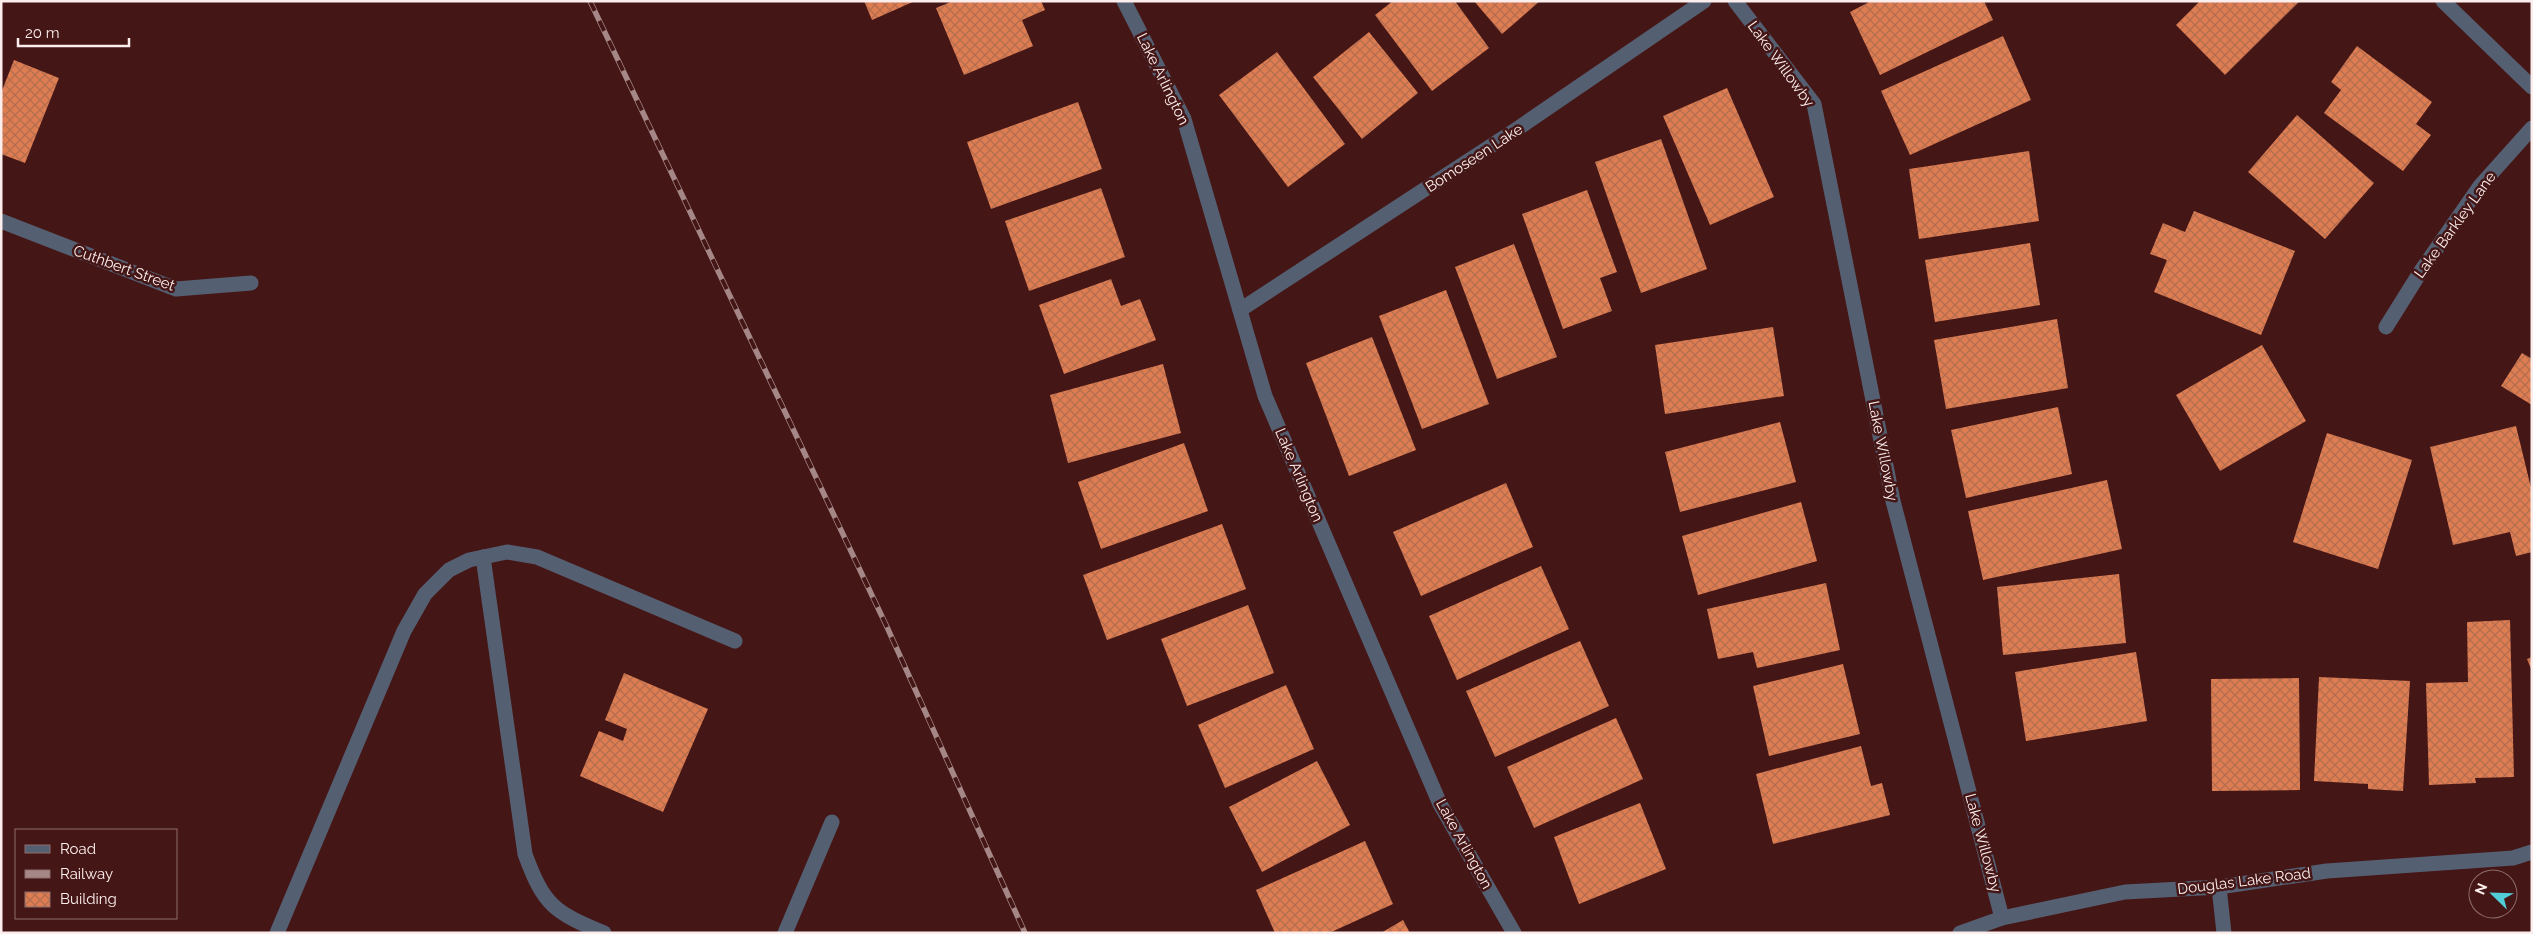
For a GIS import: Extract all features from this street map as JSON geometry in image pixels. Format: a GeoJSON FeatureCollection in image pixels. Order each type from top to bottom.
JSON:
{"type":"FeatureCollection","features":[{"type":"Feature","properties":{"kind":"street","name":"Lake Arlington"},"geometry":{"type":"LineString","coordinates":[[1124,1],[1184,119],[1265,396],[1440,804],[1514,933]]}},
{"type":"Feature","properties":{"kind":"street","name":"Bomoseen Lake"},"geometry":{"type":"LineString","coordinates":[[1240,310],[1517,129],[1704,1]]}},
{"type":"Feature","properties":{"kind":"street","name":"Lake Willowby"},"geometry":{"type":"LineString","coordinates":[[1736,1],[1814,104],[1893,501],[2002,918]]}},
{"type":"Feature","properties":{"kind":"street"},"geometry":{"type":"LineString","coordinates":[[2443,1],[2532,87]]}},
{"type":"Feature","properties":{"kind":"street","name":"Lake Barkley Lane"},"geometry":{"type":"LineString","coordinates":[[2386,327],[2421,271],[2480,186],[2532,128]]}},
{"type":"Feature","properties":{"kind":"street","name":"Cuthbert Street"},"geometry":{"type":"LineString","coordinates":[[1,221],[176,289],[251,283]]}},
{"type":"Feature","properties":{"kind":"street"},"geometry":{"type":"LineString","coordinates":[[277,933],[404,631],[425,594],[449,570],[469,560],[507,552],[537,557],[735,641]]}},
{"type":"Feature","properties":{"kind":"street"},"geometry":{"type":"LineString","coordinates":[[482,557],[524,854],[535,883],[551,905],[573,920],[604,933]]}},
{"type":"Feature","properties":{"kind":"street"},"geometry":{"type":"LineString","coordinates":[[785,933],[832,822]]}},
{"type":"Feature","properties":{"kind":"street","name":"Douglas Lake Road"},"geometry":{"type":"LineString","coordinates":[[1960,933],[2002,918],[2125,892],[2219,887],[2327,871],[2513,858],[2532,852]]}},
{"type":"Feature","properties":{"kind":"street"},"geometry":{"type":"LineString","coordinates":[[2219,887],[2224,933]]}},
{"type":"Feature","properties":{"kind":"building"},"geometry":{"type":"Polygon","coordinates":[[[864,1],[915,1],[872,20],[864,1]]]}},
{"type":"Feature","properties":{"kind":"building"},"geometry":{"type":"Polygon","coordinates":[[[953,1],[1041,1],[1045,10],[1022,20],[1033,46],[964,75],[936,8],[953,1]]]}},
{"type":"Feature","properties":{"kind":"building"},"geometry":{"type":"Polygon","coordinates":[[[1393,1],[1455,1],[1489,48],[1432,91],[1375,15],[1393,1]]]}},
{"type":"Feature","properties":{"kind":"building"},"geometry":{"type":"Polygon","coordinates":[[[1474,1],[1540,1],[1502,34],[1474,1]]]}},
{"type":"Feature","properties":{"kind":"building"},"geometry":{"type":"Polygon","coordinates":[[[1871,1],[1984,1],[1993,20],[1880,75],[1850,12],[1871,1]]]}},
{"type":"Feature","properties":{"kind":"building"},"geometry":{"type":"Polygon","coordinates":[[[2200,1],[2300,1],[2225,75],[2176,25],[2200,1]]]}},
{"type":"Feature","properties":{"kind":"building"},"geometry":{"type":"Polygon","coordinates":[[[1369,32],[1418,93],[1362,139],[1313,77],[1369,32]]]}},
{"type":"Feature","properties":{"kind":"building"},"geometry":{"type":"Polygon","coordinates":[[[2003,36],[2031,100],[1910,155],[1881,91],[2003,36]]]}},
{"type":"Feature","properties":{"kind":"building"},"geometry":{"type":"Polygon","coordinates":[[[2357,46],[2432,102],[2416,124],[2431,135],[2403,171],[2324,113],[2341,90],[2331,82],[2357,46]]]}},
{"type":"Feature","properties":{"kind":"building"},"geometry":{"type":"Polygon","coordinates":[[[1277,52],[1345,144],[1288,187],[1219,95],[1277,52]]]}},
{"type":"Feature","properties":{"kind":"building"},"geometry":{"type":"Polygon","coordinates":[[[14,60],[59,78],[25,163],[1,154],[1,93],[14,60]]]}},
{"type":"Feature","properties":{"kind":"building"},"geometry":{"type":"Polygon","coordinates":[[[1727,88],[1774,197],[1710,225],[1663,116],[1727,88]]]}},
{"type":"Feature","properties":{"kind":"building"},"geometry":{"type":"Polygon","coordinates":[[[1078,102],[1102,169],[991,209],[967,142],[1078,102]]]}},
{"type":"Feature","properties":{"kind":"building"},"geometry":{"type":"Polygon","coordinates":[[[2297,115],[2374,183],[2325,239],[2248,172],[2297,115]]]}},
{"type":"Feature","properties":{"kind":"building"},"geometry":{"type":"Polygon","coordinates":[[[1661,139],[1707,269],[1641,293],[1595,162],[1661,139]]]}},
{"type":"Feature","properties":{"kind":"building"},"geometry":{"type":"Polygon","coordinates":[[[2029,151],[2039,221],[1919,239],[1909,169],[2029,151]]]}},
{"type":"Feature","properties":{"kind":"building"},"geometry":{"type":"Polygon","coordinates":[[[1101,188],[1125,257],[1029,291],[1005,221],[1101,188]]]}},
{"type":"Feature","properties":{"kind":"building"},"geometry":{"type":"Polygon","coordinates":[[[1587,190],[1617,272],[1600,278],[1612,311],[1563,329],[1522,214],[1587,190]]]}},
{"type":"Feature","properties":{"kind":"building"},"geometry":{"type":"Polygon","coordinates":[[[2194,211],[2295,251],[2261,335],[2154,292],[2167,260],[2150,254],[2163,223],[2185,232],[2194,211]]]}},
{"type":"Feature","properties":{"kind":"building"},"geometry":{"type":"Polygon","coordinates":[[[2030,243],[2040,305],[1935,322],[1925,260],[2030,243]]]}},
{"type":"Feature","properties":{"kind":"building"},"geometry":{"type":"Polygon","coordinates":[[[1514,244],[1557,357],[1497,379],[1455,267],[1514,244]]]}},
{"type":"Feature","properties":{"kind":"building"},"geometry":{"type":"Polygon","coordinates":[[[1111,279],[1121,306],[1140,299],[1156,340],[1064,374],[1039,305],[1111,279]]]}},
{"type":"Feature","properties":{"kind":"building"},"geometry":{"type":"Polygon","coordinates":[[[1446,290],[1489,404],[1422,429],[1379,316],[1446,290]]]}},
{"type":"Feature","properties":{"kind":"building"},"geometry":{"type":"Polygon","coordinates":[[[2057,319],[2068,388],[1946,409],[1934,340],[2057,319]]]}},
{"type":"Feature","properties":{"kind":"building"},"geometry":{"type":"Polygon","coordinates":[[[1773,327],[1784,396],[1665,414],[1655,345],[1773,327]]]}},
{"type":"Feature","properties":{"kind":"building"},"geometry":{"type":"Polygon","coordinates":[[[1372,337],[1416,450],[1349,476],[1306,363],[1372,337]]]}},
{"type":"Feature","properties":{"kind":"building"},"geometry":{"type":"Polygon","coordinates":[[[2262,345],[2306,421],[2220,471],[2176,395],[2262,345]]]}},
{"type":"Feature","properties":{"kind":"building"},"geometry":{"type":"Polygon","coordinates":[[[2522,353],[2532,359],[2532,405],[2501,386],[2522,353]]]}},
{"type":"Feature","properties":{"kind":"building"},"geometry":{"type":"Polygon","coordinates":[[[1163,364],[1181,433],[1068,463],[1050,395],[1163,364]]]}},
{"type":"Feature","properties":{"kind":"building"},"geometry":{"type":"Polygon","coordinates":[[[2058,407],[2072,474],[1966,498],[1951,430],[2058,407]]]}},
{"type":"Feature","properties":{"kind":"building"},"geometry":{"type":"Polygon","coordinates":[[[1780,422],[1796,482],[1680,512],[1665,452],[1780,422]]]}},
{"type":"Feature","properties":{"kind":"building"},"geometry":{"type":"Polygon","coordinates":[[[2516,426],[2532,492],[2532,552],[2516,556],[2510,532],[2453,545],[2430,447],[2516,426]]]}},
{"type":"Feature","properties":{"kind":"building"},"geometry":{"type":"Polygon","coordinates":[[[2327,433],[2412,460],[2378,569],[2293,542],[2327,433]]]}},
{"type":"Feature","properties":{"kind":"building"},"geometry":{"type":"Polygon","coordinates":[[[1184,443],[1208,511],[1101,549],[1078,482],[1184,443]]]}},
{"type":"Feature","properties":{"kind":"building"},"geometry":{"type":"Polygon","coordinates":[[[2107,480],[2122,549],[1983,580],[1968,511],[2107,480]]]}},
{"type":"Feature","properties":{"kind":"building"},"geometry":{"type":"Polygon","coordinates":[[[1506,483],[1533,547],[1421,596],[1393,532],[1506,483]]]}},
{"type":"Feature","properties":{"kind":"building"},"geometry":{"type":"Polygon","coordinates":[[[1801,502],[1817,561],[1698,595],[1682,536],[1801,502]]]}},
{"type":"Feature","properties":{"kind":"building"},"geometry":{"type":"Polygon","coordinates":[[[1222,524],[1246,589],[1107,640],[1083,575],[1222,524]]]}},
{"type":"Feature","properties":{"kind":"building"},"geometry":{"type":"Polygon","coordinates":[[[1541,566],[1569,629],[1457,680],[1429,616],[1541,566]]]}},
{"type":"Feature","properties":{"kind":"building"},"geometry":{"type":"Polygon","coordinates":[[[2119,574],[2126,643],[2003,655],[1997,587],[2119,574]]]}},
{"type":"Feature","properties":{"kind":"building"},"geometry":{"type":"Polygon","coordinates":[[[1826,583],[1840,650],[1757,668],[1753,652],[1718,659],[1707,609],[1826,583]]]}},
{"type":"Feature","properties":{"kind":"building"},"geometry":{"type":"Polygon","coordinates":[[[1248,605],[1274,673],[1187,706],[1161,639],[1248,605]]]}},
{"type":"Feature","properties":{"kind":"building"},"geometry":{"type":"Polygon","coordinates":[[[2510,620],[2514,777],[2475,778],[2476,783],[2429,785],[2426,683],[2468,682],[2467,622],[2510,620]]]}},
{"type":"Feature","properties":{"kind":"building"},"geometry":{"type":"Polygon","coordinates":[[[1580,641],[1609,706],[1495,757],[1466,691],[1580,641]]]}},
{"type":"Feature","properties":{"kind":"building"},"geometry":{"type":"Polygon","coordinates":[[[2136,652],[2147,721],[2026,741],[2015,672],[2136,652]]]}},
{"type":"Feature","properties":{"kind":"building"},"geometry":{"type":"Polygon","coordinates":[[[2532,657],[2532,671],[2527,659],[2532,657]]]}},
{"type":"Feature","properties":{"kind":"building"},"geometry":{"type":"Polygon","coordinates":[[[1843,664],[1860,734],[1769,756],[1753,686],[1843,664]]]}},
{"type":"Feature","properties":{"kind":"building"},"geometry":{"type":"Polygon","coordinates":[[[624,673],[708,709],[663,812],[580,776],[599,731],[623,741],[627,729],[605,720],[624,673]]]}},
{"type":"Feature","properties":{"kind":"building"},"geometry":{"type":"Polygon","coordinates":[[[2319,677],[2410,681],[2403,791],[2368,789],[2368,784],[2314,781],[2319,677]]]}},
{"type":"Feature","properties":{"kind":"building"},"geometry":{"type":"Polygon","coordinates":[[[2299,678],[2300,790],[2212,791],[2211,679],[2299,678]]]}},
{"type":"Feature","properties":{"kind":"building"},"geometry":{"type":"Polygon","coordinates":[[[1286,685],[1314,749],[1225,788],[1198,725],[1286,685]]]}},
{"type":"Feature","properties":{"kind":"building"},"geometry":{"type":"Polygon","coordinates":[[[1616,718],[1643,779],[1534,828],[1507,767],[1616,718]]]}},
{"type":"Feature","properties":{"kind":"building"},"geometry":{"type":"Polygon","coordinates":[[[1861,746],[1871,786],[1882,783],[1890,815],[1773,844],[1756,774],[1861,746]]]}},
{"type":"Feature","properties":{"kind":"building"},"geometry":{"type":"Polygon","coordinates":[[[1317,761],[1350,825],[1262,872],[1229,807],[1317,761]]]}},
{"type":"Feature","properties":{"kind":"building"},"geometry":{"type":"Polygon","coordinates":[[[1640,803],[1666,869],[1579,904],[1554,837],[1640,803]]]}},
{"type":"Feature","properties":{"kind":"building"},"geometry":{"type":"Polygon","coordinates":[[[1365,841],[1393,904],[1329,933],[1275,933],[1256,890],[1365,841]]]}},
{"type":"Feature","properties":{"kind":"building"},"geometry":{"type":"Polygon","coordinates":[[[1403,920],[1410,933],[1381,933],[1403,920]]]}},
{"type":"Feature","properties":{"kind":"railway"},"geometry":{"type":"LineString","coordinates":[[590,1],[887,627],[1025,933]]}}]}
